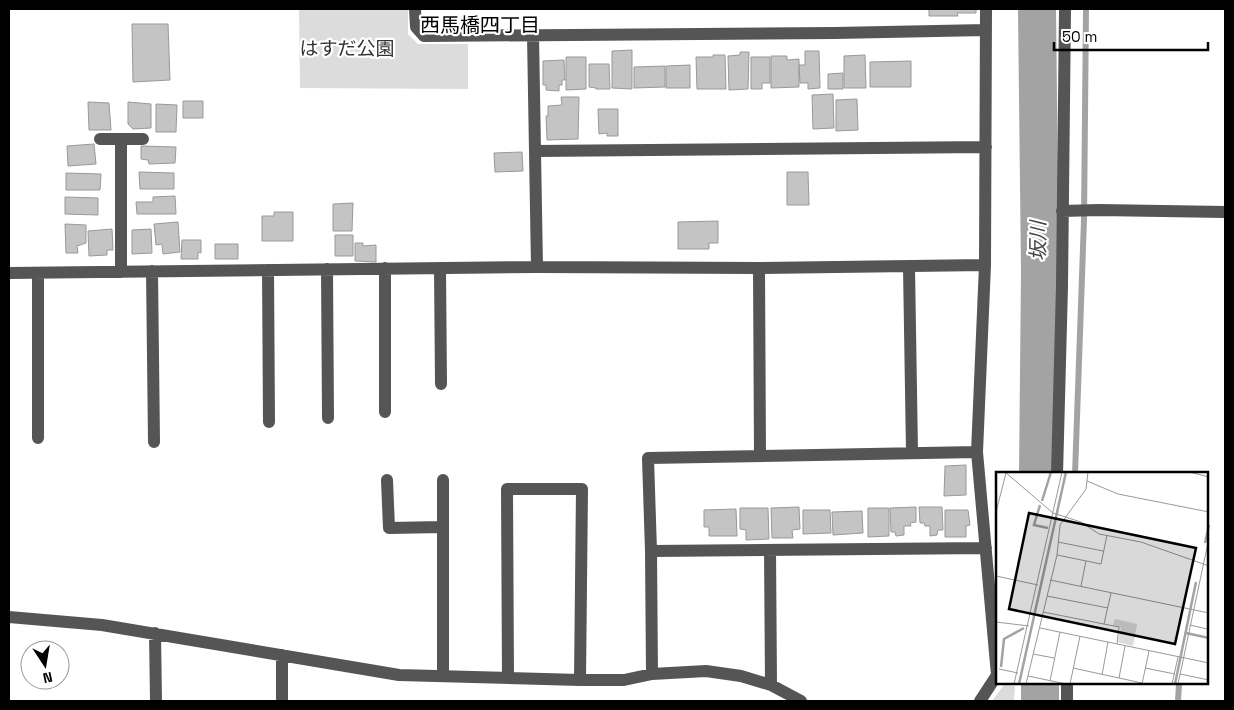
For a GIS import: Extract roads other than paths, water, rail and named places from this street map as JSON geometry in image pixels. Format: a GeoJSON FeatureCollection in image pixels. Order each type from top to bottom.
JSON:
{"type":"FeatureCollection","features":[{"type":"Feature","properties":{"kind":"street"},"geometry":{"type":"LineString","coordinates":[[416,9],[416,27],[424,36],[825,34],[986,30]]}},
{"type":"Feature","properties":{"kind":"street"},"geometry":{"type":"LineString","coordinates":[[986,9],[985,265],[977,452],[996,663]]}},
{"type":"Feature","properties":{"kind":"street"},"geometry":{"type":"LineString","coordinates":[[1058,472],[1065,9]]}},
{"type":"Feature","properties":{"kind":"street"},"geometry":{"type":"LineString","coordinates":[[533,35],[537,267]]}},
{"type":"Feature","properties":{"kind":"street"},"geometry":{"type":"LineString","coordinates":[[100,139],[143,138]]}},
{"type":"Feature","properties":{"kind":"street"},"geometry":{"type":"LineString","coordinates":[[121,139],[121,272]]}},
{"type":"Feature","properties":{"kind":"street"},"geometry":{"type":"LineString","coordinates":[[535,151],[986,147]]}},
{"type":"Feature","properties":{"kind":"street"},"geometry":{"type":"LineString","coordinates":[[1062,211],[1225,212]]}},
{"type":"Feature","properties":{"kind":"street"},"geometry":{"type":"LineString","coordinates":[[9,273],[385,268],[759,268],[985,265]]}},
{"type":"Feature","properties":{"kind":"street"},"geometry":{"type":"LineString","coordinates":[[909,267],[912,452]]}},
{"type":"Feature","properties":{"kind":"street"},"geometry":{"type":"LineString","coordinates":[[385,268],[385,412]]}},
{"type":"Feature","properties":{"kind":"street"},"geometry":{"type":"LineString","coordinates":[[440,268],[442,384]]}},
{"type":"Feature","properties":{"kind":"street"},"geometry":{"type":"LineString","coordinates":[[759,268],[760,456]]}},
{"type":"Feature","properties":{"kind":"street"},"geometry":{"type":"LineString","coordinates":[[327,269],[328,418]]}},
{"type":"Feature","properties":{"kind":"street"},"geometry":{"type":"LineString","coordinates":[[268,270],[269,422]]}},
{"type":"Feature","properties":{"kind":"street"},"geometry":{"type":"LineString","coordinates":[[152,272],[154,442]]}},
{"type":"Feature","properties":{"kind":"street"},"geometry":{"type":"LineString","coordinates":[[38,273],[38,438]]}},
{"type":"Feature","properties":{"kind":"street"},"geometry":{"type":"LineString","coordinates":[[652,674],[648,458],[977,452]]}},
{"type":"Feature","properties":{"kind":"street"},"geometry":{"type":"LineString","coordinates":[[387,480],[389,528],[442,527]]}},
{"type":"Feature","properties":{"kind":"street"},"geometry":{"type":"LineString","coordinates":[[443,480],[444,676]]}},
{"type":"Feature","properties":{"kind":"street"},"geometry":{"type":"LineString","coordinates":[[508,678],[507,489],[582,489],[580,680]]}},
{"type":"Feature","properties":{"kind":"street"},"geometry":{"type":"LineString","coordinates":[[651,551],[986,548]]}},
{"type":"Feature","properties":{"kind":"street"},"geometry":{"type":"LineString","coordinates":[[770,550],[770,685]]}},
{"type":"Feature","properties":{"kind":"street"},"geometry":{"type":"LineString","coordinates":[[9,617],[102,625],[399,675],[624,680],[652,674],[706,671],[741,676],[770,685],[801,701]]}},
{"type":"Feature","properties":{"kind":"street"},"geometry":{"type":"LineString","coordinates":[[155,633],[156,701]]}},
{"type":"Feature","properties":{"kind":"street"},"geometry":{"type":"LineString","coordinates":[[282,655],[282,701]]}},
{"type":"Feature","properties":{"kind":"street"},"geometry":{"type":"LineString","coordinates":[[980,701],[996,677]]}},
{"type":"Feature","properties":{"kind":"street"},"geometry":{"type":"LineString","coordinates":[[1067,685],[1067,701]]}},
{"type":"Feature","properties":{"kind":"waterway","name":"坂川"},"geometry":{"type":"LineString","coordinates":[[1037,9],[1040,271],[1038,472]]}},
{"type":"Feature","properties":{"kind":"waterway"},"geometry":{"type":"LineString","coordinates":[[1075,472],[1084,220],[1086,9]]}},
{"type":"Feature","properties":{"kind":"waterway","name":"坂川"},"geometry":{"type":"LineString","coordinates":[[1040,685],[1040,701]]}},
{"type":"Feature","properties":{"kind":"waterway"},"geometry":{"type":"LineString","coordinates":[[1178,701],[1179,685]]}},
{"type":"Feature","properties":{"kind":"district","name":"西馬橋四丁目"},"geometry":{"type":"Point","coordinates":[480,25]}},
{"type":"Feature","properties":{"kind":"park label","name":"はすだ公園"},"geometry":{"type":"Point","coordinates":[347,48]}}]}
